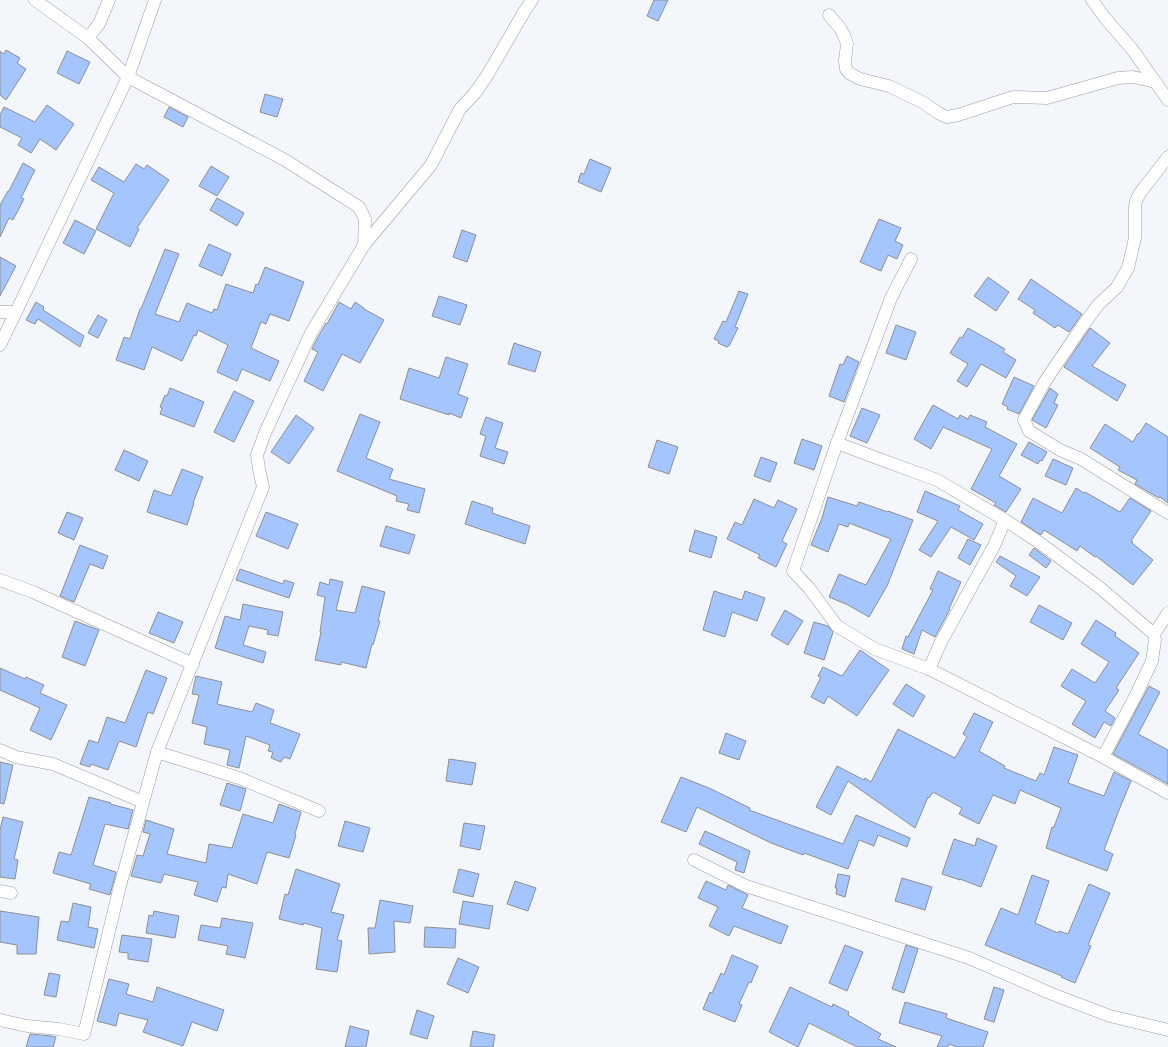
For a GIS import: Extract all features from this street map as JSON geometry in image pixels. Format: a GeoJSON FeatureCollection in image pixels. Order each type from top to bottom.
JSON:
{"type":"FeatureCollection","features":[{"type":"Feature","properties":{"kind":"street"},"geometry":{"type":"LineString","coordinates":[[35,0],[88,38],[128,77],[285,160],[358,207],[365,219],[364,245]]}},
{"type":"Feature","properties":{"kind":"street"},"geometry":{"type":"LineString","coordinates":[[88,38],[99,24],[109,0]]}},
{"type":"Feature","properties":{"kind":"street"},"geometry":{"type":"LineString","coordinates":[[0,345],[128,77],[154,0]]}},
{"type":"Feature","properties":{"kind":"street"},"geometry":{"type":"LineString","coordinates":[[0,1020],[27,1026],[59,1029],[84,1034],[120,886],[156,752],[193,664],[263,487],[257,455],[265,433],[311,333],[364,245],[431,164],[460,109],[476,93],[532,0]]}},
{"type":"Feature","properties":{"kind":"street"},"geometry":{"type":"LineString","coordinates":[[1092,0],[1105,18],[1132,49],[1168,100]]}},
{"type":"Feature","properties":{"kind":"street"},"geometry":{"type":"LineString","coordinates":[[829,15],[840,28],[847,44],[845,61],[846,69],[849,73],[860,79],[889,86],[924,103],[938,113],[947,117],[958,115],[1013,97],[1047,98],[1118,78],[1133,77],[1156,82]]}},
{"type":"Feature","properties":{"kind":"street"},"geometry":{"type":"LineString","coordinates":[[1168,157],[1140,192],[1136,201],[1134,207],[1135,238],[1128,268],[1117,287],[1098,305],[1081,328],[1044,383],[1024,420],[1029,431],[1060,450],[1081,459],[1168,513]]}},
{"type":"Feature","properties":{"kind":"street"},"geometry":{"type":"LineString","coordinates":[[911,259],[891,298],[837,443],[793,571],[809,588],[836,626],[875,649],[929,669],[1103,757],[1168,793]]}},
{"type":"Feature","properties":{"kind":"street"},"geometry":{"type":"LineString","coordinates":[[0,312],[16,312]]}},
{"type":"Feature","properties":{"kind":"street"},"geometry":{"type":"LineString","coordinates":[[837,443],[937,480],[1005,520],[1040,543],[1099,587],[1154,634],[1156,640],[1152,661],[1136,695],[1103,757]]}},
{"type":"Feature","properties":{"kind":"street"},"geometry":{"type":"LineString","coordinates":[[929,669],[944,636],[994,546],[1005,520]]}},
{"type":"Feature","properties":{"kind":"street"},"geometry":{"type":"LineString","coordinates":[[0,580],[33,592],[193,664]]}},
{"type":"Feature","properties":{"kind":"street"},"geometry":{"type":"LineString","coordinates":[[1154,634],[1168,613]]}},
{"type":"Feature","properties":{"kind":"street"},"geometry":{"type":"LineString","coordinates":[[0,750],[16,757],[53,764],[143,802]]}},
{"type":"Feature","properties":{"kind":"street"},"geometry":{"type":"LineString","coordinates":[[156,752],[239,778],[319,811]]}},
{"type":"Feature","properties":{"kind":"street"},"geometry":{"type":"LineString","coordinates":[[694,860],[746,886],[969,958],[1052,994],[1110,1016],[1168,1030]]}},
{"type":"Feature","properties":{"kind":"building"},"geometry":{"type":"Polygon","coordinates":[[[654,0],[668,0],[658,21],[647,16],[654,0]]]}},
{"type":"Feature","properties":{"kind":"building"},"geometry":{"type":"Polygon","coordinates":[[[6,50],[20,58],[17,63],[26,69],[6,100],[0,95],[0,51],[4,54],[6,50]]]}},
{"type":"Feature","properties":{"kind":"building"},"geometry":{"type":"Polygon","coordinates":[[[67,51],[90,62],[79,84],[57,73],[67,51]]]}},
{"type":"Feature","properties":{"kind":"building"},"geometry":{"type":"Polygon","coordinates":[[[265,94],[283,99],[277,117],[260,112],[265,94]]]}},
{"type":"Feature","properties":{"kind":"building"},"geometry":{"type":"Polygon","coordinates":[[[47,105],[74,124],[56,150],[40,139],[31,153],[18,145],[22,138],[0,127],[0,115],[4,107],[35,122],[47,105]]]}},
{"type":"Feature","properties":{"kind":"building"},"geometry":{"type":"Polygon","coordinates":[[[169,107],[188,117],[183,127],[164,117],[169,107]]]}},
{"type":"Feature","properties":{"kind":"building"},"geometry":{"type":"Polygon","coordinates":[[[590,159],[611,168],[601,192],[578,182],[581,173],[584,174],[590,159]]]}},
{"type":"Feature","properties":{"kind":"building"},"geometry":{"type":"Polygon","coordinates":[[[23,163],[35,170],[21,198],[24,199],[13,220],[9,218],[0,237],[0,205],[23,163]]]}},
{"type":"Feature","properties":{"kind":"building"},"geometry":{"type":"Polygon","coordinates":[[[136,164],[144,169],[147,165],[169,180],[137,228],[139,229],[130,247],[96,229],[114,193],[91,180],[99,167],[124,182],[136,164]]]}},
{"type":"Feature","properties":{"kind":"building"},"geometry":{"type":"Polygon","coordinates":[[[211,166],[229,177],[217,196],[199,186],[211,166]]]}},
{"type":"Feature","properties":{"kind":"building"},"geometry":{"type":"Polygon","coordinates":[[[217,198],[244,213],[237,226],[210,210],[217,198]]]}},
{"type":"Feature","properties":{"kind":"building"},"geometry":{"type":"Polygon","coordinates":[[[879,219],[901,228],[895,241],[903,245],[897,259],[888,255],[881,271],[860,262],[879,219]]]}},
{"type":"Feature","properties":{"kind":"building"},"geometry":{"type":"Polygon","coordinates":[[[75,220],[96,231],[84,254],[63,243],[75,220]]]}},
{"type":"Feature","properties":{"kind":"building"},"geometry":{"type":"Polygon","coordinates":[[[462,230],[476,235],[467,262],[453,257],[462,230]]]}},
{"type":"Feature","properties":{"kind":"building"},"geometry":{"type":"Polygon","coordinates":[[[209,244],[231,254],[222,276],[199,266],[209,244]]]}},
{"type":"Feature","properties":{"kind":"building"},"geometry":{"type":"Polygon","coordinates":[[[165,249],[179,254],[155,314],[179,322],[187,303],[212,313],[214,309],[217,310],[226,284],[253,293],[265,267],[304,282],[289,321],[270,314],[266,324],[261,322],[251,348],[279,361],[270,381],[242,369],[237,381],[217,372],[228,345],[198,330],[196,336],[194,335],[182,361],[152,347],[144,370],[116,360],[124,337],[130,339],[140,309],[165,249]]]}},
{"type":"Feature","properties":{"kind":"building"},"geometry":{"type":"Polygon","coordinates":[[[0,257],[16,266],[0,296],[0,257]]]}},
{"type":"Feature","properties":{"kind":"building"},"geometry":{"type":"Polygon","coordinates":[[[988,277],[1009,292],[996,311],[974,296],[988,277]]]}},
{"type":"Feature","properties":{"kind":"building"},"geometry":{"type":"Polygon","coordinates":[[[1031,279],[1082,314],[1069,332],[1058,325],[1055,328],[1033,313],[1035,310],[1018,299],[1031,279]]]}},
{"type":"Feature","properties":{"kind":"building"},"geometry":{"type":"Polygon","coordinates":[[[739,291],[748,294],[735,327],[738,328],[729,346],[727,347],[718,343],[719,341],[714,339],[723,321],[726,322],[739,291]]]}},
{"type":"Feature","properties":{"kind":"building"},"geometry":{"type":"Polygon","coordinates":[[[439,296],[467,305],[460,325],[432,316],[439,296]]]}},
{"type":"Feature","properties":{"kind":"building"},"geometry":{"type":"Polygon","coordinates":[[[36,302],[44,307],[43,310],[84,336],[80,347],[38,319],[35,324],[26,320],[36,302]]]}},
{"type":"Feature","properties":{"kind":"building"},"geometry":{"type":"Polygon","coordinates":[[[339,302],[351,309],[355,302],[364,309],[384,320],[360,363],[342,354],[323,391],[304,381],[318,352],[312,349],[339,302]]]}},
{"type":"Feature","properties":{"kind":"building"},"geometry":{"type":"Polygon","coordinates":[[[98,315],[107,320],[98,338],[88,333],[98,315]]]}},
{"type":"Feature","properties":{"kind":"building"},"geometry":{"type":"Polygon","coordinates":[[[896,325],[916,332],[906,360],[886,353],[896,325]]]}},
{"type":"Feature","properties":{"kind":"building"},"geometry":{"type":"Polygon","coordinates":[[[968,328],[1005,349],[1003,352],[1016,360],[1006,378],[981,364],[967,387],[957,381],[968,364],[950,353],[960,337],[962,338],[968,328]]]}},
{"type":"Feature","properties":{"kind":"building"},"geometry":{"type":"Polygon","coordinates":[[[1090,328],[1110,343],[1092,366],[1126,385],[1117,401],[1064,367],[1090,328]]]}},
{"type":"Feature","properties":{"kind":"building"},"geometry":{"type":"Polygon","coordinates":[[[514,343],[541,352],[535,372],[508,364],[514,343]]]}},
{"type":"Feature","properties":{"kind":"building"},"geometry":{"type":"Polygon","coordinates":[[[847,356],[859,362],[844,402],[829,396],[840,364],[843,365],[847,356]]]}},
{"type":"Feature","properties":{"kind":"building"},"geometry":{"type":"Polygon","coordinates":[[[446,357],[468,364],[458,394],[468,398],[461,418],[449,413],[449,415],[400,399],[409,368],[439,378],[446,357]]]}},
{"type":"Feature","properties":{"kind":"building"},"geometry":{"type":"Polygon","coordinates":[[[1014,377],[1034,386],[1019,414],[1007,409],[1008,407],[1002,404],[1014,377]]]}},
{"type":"Feature","properties":{"kind":"building"},"geometry":{"type":"Polygon","coordinates":[[[170,388],[204,402],[194,427],[160,414],[162,408],[160,407],[170,388]]]}},
{"type":"Feature","properties":{"kind":"building"},"geometry":{"type":"Polygon","coordinates":[[[1050,388],[1058,394],[1054,403],[1058,405],[1046,428],[1032,420],[1050,388]]]}},
{"type":"Feature","properties":{"kind":"building"},"geometry":{"type":"Polygon","coordinates":[[[234,391],[254,401],[234,442],[214,432],[234,391]]]}},
{"type":"Feature","properties":{"kind":"building"},"geometry":{"type":"Polygon","coordinates":[[[933,405],[958,419],[960,415],[968,419],[970,415],[987,422],[985,427],[1017,444],[999,476],[1021,489],[1006,512],[994,505],[996,503],[971,489],[992,449],[943,427],[931,449],[914,439],[933,405]]]}},
{"type":"Feature","properties":{"kind":"building"},"geometry":{"type":"Polygon","coordinates":[[[862,408],[880,415],[867,443],[850,436],[862,408]]]}},
{"type":"Feature","properties":{"kind":"building"},"geometry":{"type":"Polygon","coordinates":[[[360,414],[380,422],[366,458],[393,469],[389,479],[425,489],[419,513],[407,510],[409,504],[396,501],[397,496],[337,471],[360,414]]]}},
{"type":"Feature","properties":{"kind":"building"},"geometry":{"type":"Polygon","coordinates":[[[296,415],[314,428],[289,464],[271,452],[296,415]]]}},
{"type":"Feature","properties":{"kind":"building"},"geometry":{"type":"Polygon","coordinates":[[[486,417],[503,423],[495,448],[508,452],[504,464],[480,456],[486,436],[480,434],[486,417]]]}},
{"type":"Feature","properties":{"kind":"building"},"geometry":{"type":"Polygon","coordinates":[[[1146,423],[1168,437],[1168,503],[1160,497],[1159,498],[1135,484],[1137,480],[1118,470],[1120,467],[1090,448],[1105,424],[1133,442],[1146,423]]]}},
{"type":"Feature","properties":{"kind":"building"},"geometry":{"type":"Polygon","coordinates":[[[802,439],[822,446],[814,470],[794,463],[802,439]]]}},
{"type":"Feature","properties":{"kind":"building"},"geometry":{"type":"Polygon","coordinates":[[[657,440],[678,447],[669,474],[648,467],[657,440]]]}},
{"type":"Feature","properties":{"kind":"building"},"geometry":{"type":"Polygon","coordinates":[[[1029,442],[1047,452],[1042,461],[1040,460],[1038,464],[1021,455],[1029,442]]]}},
{"type":"Feature","properties":{"kind":"building"},"geometry":{"type":"Polygon","coordinates":[[[124,450],[148,461],[139,481],[115,470],[124,450]]]}},
{"type":"Feature","properties":{"kind":"building"},"geometry":{"type":"Polygon","coordinates":[[[761,457],[777,463],[770,482],[754,476],[761,457]]]}},
{"type":"Feature","properties":{"kind":"building"},"geometry":{"type":"Polygon","coordinates":[[[1053,459],[1073,468],[1066,485],[1045,476],[1053,459]]]}},
{"type":"Feature","properties":{"kind":"building"},"geometry":{"type":"Polygon","coordinates":[[[182,469],[203,477],[193,503],[187,525],[147,512],[154,490],[171,496],[182,469]]]}},
{"type":"Feature","properties":{"kind":"building"},"geometry":{"type":"Polygon","coordinates":[[[1076,488],[1120,512],[1130,498],[1151,511],[1131,541],[1153,560],[1133,585],[1096,556],[1095,557],[1080,546],[1077,551],[1044,530],[1041,535],[1021,522],[1033,498],[1062,513],[1076,488]]]}},
{"type":"Feature","properties":{"kind":"building"},"geometry":{"type":"Polygon","coordinates":[[[925,491],[960,506],[958,510],[983,524],[974,540],[951,527],[931,557],[919,550],[938,521],[917,512],[925,491]]]}},
{"type":"Feature","properties":{"kind":"building"},"geometry":{"type":"Polygon","coordinates":[[[828,497],[857,506],[859,502],[913,520],[887,586],[869,617],[848,605],[829,597],[839,574],[866,585],[891,539],[849,523],[848,527],[839,524],[828,552],[811,545],[822,518],[828,497]]]}},
{"type":"Feature","properties":{"kind":"building"},"geometry":{"type":"Polygon","coordinates":[[[754,499],[774,508],[778,500],[797,509],[782,541],[787,544],[776,567],[758,558],[760,555],[727,539],[735,522],[742,525],[754,499]]]}},
{"type":"Feature","properties":{"kind":"building"},"geometry":{"type":"Polygon","coordinates":[[[472,501],[493,508],[492,513],[530,526],[525,544],[465,524],[472,501]]]}},
{"type":"Feature","properties":{"kind":"building"},"geometry":{"type":"Polygon","coordinates":[[[67,512],[83,518],[74,540],[58,533],[67,512]]]}},
{"type":"Feature","properties":{"kind":"building"},"geometry":{"type":"Polygon","coordinates":[[[266,512],[298,524],[288,549],[256,536],[266,512]]]}},
{"type":"Feature","properties":{"kind":"building"},"geometry":{"type":"Polygon","coordinates":[[[386,526],[415,535],[409,554],[380,546],[386,526]]]}},
{"type":"Feature","properties":{"kind":"building"},"geometry":{"type":"Polygon","coordinates":[[[695,530],[717,537],[711,558],[689,551],[695,530]]]}},
{"type":"Feature","properties":{"kind":"building"},"geometry":{"type":"Polygon","coordinates":[[[968,539],[981,545],[970,565],[958,558],[968,539]]]}},
{"type":"Feature","properties":{"kind":"building"},"geometry":{"type":"Polygon","coordinates":[[[80,545],[108,556],[103,569],[90,564],[74,602],[60,596],[80,545]]]}},
{"type":"Feature","properties":{"kind":"building"},"geometry":{"type":"Polygon","coordinates":[[[1034,548],[1051,561],[1046,568],[1029,555],[1034,548]]]}},
{"type":"Feature","properties":{"kind":"building"},"geometry":{"type":"Polygon","coordinates":[[[1000,556],[1040,577],[1027,596],[1010,586],[1016,576],[996,562],[1000,556]]]}},
{"type":"Feature","properties":{"kind":"building"},"geometry":{"type":"Polygon","coordinates":[[[240,569],[283,584],[284,580],[294,583],[289,598],[236,580],[240,569]]]}},
{"type":"Feature","properties":{"kind":"building"},"geometry":{"type":"Polygon","coordinates":[[[938,571],[961,582],[950,609],[935,637],[922,630],[914,654],[902,649],[906,636],[908,637],[933,590],[930,589],[938,571]]]}},
{"type":"Feature","properties":{"kind":"building"},"geometry":{"type":"Polygon","coordinates":[[[330,579],[343,582],[336,610],[355,613],[362,586],[385,592],[378,621],[380,621],[366,668],[341,662],[341,665],[315,660],[321,632],[325,597],[317,595],[320,582],[329,585],[330,579]]]}},
{"type":"Feature","properties":{"kind":"building"},"geometry":{"type":"Polygon","coordinates":[[[714,591],[742,600],[745,591],[765,598],[757,621],[732,612],[725,637],[703,630],[714,591]]]}},
{"type":"Feature","properties":{"kind":"building"},"geometry":{"type":"Polygon","coordinates":[[[243,604],[283,612],[278,636],[267,634],[268,630],[249,626],[243,645],[266,652],[263,663],[215,648],[225,616],[240,620],[243,604]]]}},
{"type":"Feature","properties":{"kind":"building"},"geometry":{"type":"Polygon","coordinates":[[[1039,605],[1072,623],[1063,640],[1030,622],[1039,605]]]}},
{"type":"Feature","properties":{"kind":"building"},"geometry":{"type":"Polygon","coordinates":[[[785,610],[803,621],[788,645],[771,635],[785,610]]]}},
{"type":"Feature","properties":{"kind":"building"},"geometry":{"type":"Polygon","coordinates":[[[158,612],[183,622],[174,643],[149,633],[158,612]]]}},
{"type":"Feature","properties":{"kind":"building"},"geometry":{"type":"Polygon","coordinates":[[[1096,620],[1116,633],[1115,636],[1139,653],[1116,688],[1119,690],[1105,711],[1115,718],[1111,726],[1104,722],[1095,738],[1072,724],[1086,701],[1061,686],[1072,669],[1095,683],[1109,662],[1081,644],[1096,620]]]}},
{"type":"Feature","properties":{"kind":"building"},"geometry":{"type":"Polygon","coordinates":[[[75,621],[99,630],[85,666],[62,657],[75,621]]]}},
{"type":"Feature","properties":{"kind":"building"},"geometry":{"type":"Polygon","coordinates":[[[814,622],[828,626],[833,632],[824,660],[804,653],[814,622]]]}},
{"type":"Feature","properties":{"kind":"building"},"geometry":{"type":"Polygon","coordinates":[[[860,650],[889,670],[857,716],[828,696],[824,704],[811,697],[821,677],[818,676],[823,667],[842,676],[860,650]]]}},
{"type":"Feature","properties":{"kind":"building"},"geometry":{"type":"Polygon","coordinates":[[[0,668],[25,679],[26,677],[44,685],[40,693],[67,705],[51,740],[30,730],[40,708],[0,690],[0,668]]]}},
{"type":"Feature","properties":{"kind":"building"},"geometry":{"type":"Polygon","coordinates":[[[146,670],[167,678],[153,714],[148,712],[136,747],[119,741],[108,770],[91,764],[90,767],[80,764],[89,740],[98,743],[107,717],[125,723],[146,670]]]}},
{"type":"Feature","properties":{"kind":"building"},"geometry":{"type":"Polygon","coordinates":[[[196,676],[222,682],[217,704],[252,712],[256,703],[274,710],[270,723],[300,734],[290,759],[284,757],[281,762],[271,758],[273,752],[268,751],[270,745],[246,736],[239,768],[227,765],[230,750],[204,744],[207,727],[192,723],[199,695],[192,694],[196,676]]]}},
{"type":"Feature","properties":{"kind":"building"},"geometry":{"type":"Polygon","coordinates":[[[906,684],[925,696],[913,717],[893,704],[906,684]]]}},
{"type":"Feature","properties":{"kind":"building"},"geometry":{"type":"Polygon","coordinates":[[[1149,686],[1160,692],[1138,734],[1168,750],[1168,784],[1113,754],[1149,686]]]}},
{"type":"Feature","properties":{"kind":"building"},"geometry":{"type":"Polygon","coordinates":[[[974,713],[993,722],[979,751],[1005,766],[1004,768],[1036,781],[1040,773],[1044,775],[1054,747],[1078,755],[1068,783],[1104,796],[1114,772],[1131,781],[1104,850],[1113,854],[1107,871],[1046,848],[1052,827],[1054,827],[1061,808],[1020,790],[1015,804],[993,795],[979,824],[959,814],[962,808],[933,792],[929,798],[928,797],[915,828],[848,781],[831,815],[816,807],[837,766],[871,782],[898,729],[955,758],[967,737],[963,734],[974,713]]]}},
{"type":"Feature","properties":{"kind":"building"},"geometry":{"type":"Polygon","coordinates":[[[726,733],[746,741],[739,760],[719,753],[726,733]]]}},
{"type":"Feature","properties":{"kind":"building"},"geometry":{"type":"Polygon","coordinates":[[[449,759],[476,763],[472,785],[446,781],[449,759]]]}},
{"type":"Feature","properties":{"kind":"building"},"geometry":{"type":"Polygon","coordinates":[[[0,762],[13,765],[4,804],[0,803],[0,762]]]}},
{"type":"Feature","properties":{"kind":"building"},"geometry":{"type":"Polygon","coordinates":[[[681,777],[709,788],[750,808],[749,810],[843,844],[856,815],[910,838],[907,847],[878,835],[874,846],[859,840],[848,869],[771,843],[697,807],[686,832],[661,822],[681,777]]]}},
{"type":"Feature","properties":{"kind":"building"},"geometry":{"type":"Polygon","coordinates":[[[227,783],[246,789],[240,811],[220,805],[227,783]]]}},
{"type":"Feature","properties":{"kind":"building"},"geometry":{"type":"Polygon","coordinates":[[[89,797],[133,810],[128,829],[105,824],[93,865],[116,872],[110,895],[89,889],[91,884],[53,873],[59,852],[71,855],[89,797]]]}},
{"type":"Feature","properties":{"kind":"building"},"geometry":{"type":"Polygon","coordinates":[[[279,804],[301,812],[296,835],[289,858],[267,852],[257,884],[228,874],[226,888],[222,887],[217,902],[194,895],[198,882],[164,874],[161,883],[131,876],[137,855],[143,856],[150,834],[143,832],[146,820],[174,829],[167,854],[206,863],[209,844],[232,848],[243,814],[273,823],[279,804]]]}},
{"type":"Feature","properties":{"kind":"building"},"geometry":{"type":"Polygon","coordinates":[[[3,817],[23,822],[14,859],[18,860],[15,879],[0,877],[0,830],[3,817]]]}},
{"type":"Feature","properties":{"kind":"building"},"geometry":{"type":"Polygon","coordinates":[[[345,821],[370,828],[363,852],[338,846],[345,821]]]}},
{"type":"Feature","properties":{"kind":"building"},"geometry":{"type":"Polygon","coordinates":[[[464,823],[485,826],[480,850],[460,846],[464,823]]]}},
{"type":"Feature","properties":{"kind":"building"},"geometry":{"type":"Polygon","coordinates":[[[705,831],[750,851],[744,873],[735,870],[737,862],[699,844],[705,831]]]}},
{"type":"Feature","properties":{"kind":"building"},"geometry":{"type":"Polygon","coordinates":[[[977,838],[997,846],[981,887],[942,874],[954,839],[975,846],[977,838]]]}},
{"type":"Feature","properties":{"kind":"building"},"geometry":{"type":"Polygon","coordinates":[[[296,869],[340,884],[331,912],[344,915],[337,940],[342,941],[337,972],[316,969],[322,928],[304,923],[303,925],[279,919],[285,894],[288,895],[296,869]]]}},
{"type":"Feature","properties":{"kind":"building"},"geometry":{"type":"Polygon","coordinates":[[[459,869],[479,874],[473,897],[453,892],[459,869]]]}},
{"type":"Feature","properties":{"kind":"building"},"geometry":{"type":"Polygon","coordinates":[[[838,874],[850,876],[845,897],[836,894],[837,888],[835,888],[838,874]]]}},
{"type":"Feature","properties":{"kind":"building"},"geometry":{"type":"Polygon","coordinates":[[[1032,875],[1049,881],[1035,923],[1058,933],[1059,931],[1068,934],[1089,884],[1110,893],[1088,945],[1091,946],[1075,983],[1061,977],[1062,976],[985,945],[1001,908],[1018,915],[1032,875]]]}},
{"type":"Feature","properties":{"kind":"building"},"geometry":{"type":"Polygon","coordinates":[[[902,878],[932,887],[925,910],[895,901],[902,878]]]}},
{"type":"Feature","properties":{"kind":"building"},"geometry":{"type":"Polygon","coordinates":[[[515,881],[536,888],[528,911],[507,904],[515,881]]]}},
{"type":"Feature","properties":{"kind":"building"},"geometry":{"type":"Polygon","coordinates":[[[706,881],[726,890],[728,885],[748,895],[742,908],[788,926],[781,944],[734,926],[729,936],[709,926],[718,907],[698,898],[706,881]]]}},
{"type":"Feature","properties":{"kind":"building"},"geometry":{"type":"Polygon","coordinates":[[[380,900],[413,906],[410,923],[394,921],[395,952],[369,954],[368,928],[375,928],[380,900]]]}},
{"type":"Feature","properties":{"kind":"building"},"geometry":{"type":"Polygon","coordinates":[[[463,901],[493,906],[489,929],[459,924],[463,901]]]}},
{"type":"Feature","properties":{"kind":"building"},"geometry":{"type":"Polygon","coordinates":[[[73,903],[91,907],[88,927],[98,929],[94,948],[57,940],[61,921],[69,922],[73,903]]]}},
{"type":"Feature","properties":{"kind":"building"},"geometry":{"type":"Polygon","coordinates":[[[0,911],[39,917],[36,954],[17,954],[17,945],[0,942],[0,911]]]}},
{"type":"Feature","properties":{"kind":"building"},"geometry":{"type":"Polygon","coordinates":[[[154,911],[179,916],[175,938],[146,933],[149,915],[153,916],[154,911]]]}},
{"type":"Feature","properties":{"kind":"building"},"geometry":{"type":"Polygon","coordinates":[[[222,918],[253,923],[245,958],[226,954],[228,946],[198,940],[201,925],[220,928],[222,918]]]}},
{"type":"Feature","properties":{"kind":"building"},"geometry":{"type":"Polygon","coordinates":[[[425,927],[456,929],[455,948],[424,947],[425,927]]]}},
{"type":"Feature","properties":{"kind":"building"},"geometry":{"type":"Polygon","coordinates":[[[122,935],[152,939],[148,962],[128,959],[128,953],[119,952],[122,935]]]}},
{"type":"Feature","properties":{"kind":"building"},"geometry":{"type":"Polygon","coordinates":[[[845,945],[863,952],[847,991],[829,983],[845,945]]]}},
{"type":"Feature","properties":{"kind":"building"},"geometry":{"type":"Polygon","coordinates":[[[906,945],[918,949],[904,993],[892,989],[906,945]]]}},
{"type":"Feature","properties":{"kind":"building"},"geometry":{"type":"Polygon","coordinates":[[[732,955],[758,966],[751,983],[749,982],[739,1004],[742,1005],[735,1022],[703,1009],[710,992],[712,993],[721,973],[724,975],[732,955]]]}},
{"type":"Feature","properties":{"kind":"building"},"geometry":{"type":"Polygon","coordinates":[[[458,958],[479,967],[468,993],[447,984],[458,958]]]}},
{"type":"Feature","properties":{"kind":"building"},"geometry":{"type":"Polygon","coordinates":[[[49,973],[60,975],[56,997],[44,995],[49,973]]]}},
{"type":"Feature","properties":{"kind":"building"},"geometry":{"type":"Polygon","coordinates":[[[109,979],[129,984],[126,994],[153,1002],[157,987],[224,1010],[217,1031],[192,1022],[183,1046],[143,1032],[148,1020],[119,1013],[116,1026],[97,1021],[109,979]]]}},
{"type":"Feature","properties":{"kind":"building"},"geometry":{"type":"Polygon","coordinates":[[[790,987],[832,1007],[833,1004],[849,1012],[848,1015],[881,1034],[878,1039],[896,1047],[857,1047],[809,1023],[798,1047],[769,1032],[790,987]]]}},
{"type":"Feature","properties":{"kind":"building"},"geometry":{"type":"Polygon","coordinates":[[[994,987],[1004,990],[994,1022],[984,1019],[994,987]]]}},
{"type":"Feature","properties":{"kind":"building"},"geometry":{"type":"Polygon","coordinates":[[[905,1002],[947,1014],[946,1018],[988,1032],[983,1047],[957,1047],[949,1044],[948,1047],[937,1047],[942,1036],[899,1023],[905,1002]]]}},
{"type":"Feature","properties":{"kind":"building"},"geometry":{"type":"Polygon","coordinates":[[[417,1010],[434,1016],[427,1039],[410,1034],[417,1010]]]}},
{"type":"Feature","properties":{"kind":"building"},"geometry":{"type":"Polygon","coordinates":[[[350,1026],[369,1031],[366,1047],[345,1047],[350,1026]]]}},
{"type":"Feature","properties":{"kind":"building"},"geometry":{"type":"Polygon","coordinates":[[[473,1031],[495,1035],[493,1047],[470,1047],[473,1031]]]}},
{"type":"Feature","properties":{"kind":"building"},"geometry":{"type":"Polygon","coordinates":[[[30,1034],[56,1037],[53,1047],[26,1047],[30,1034]]]}}]}
